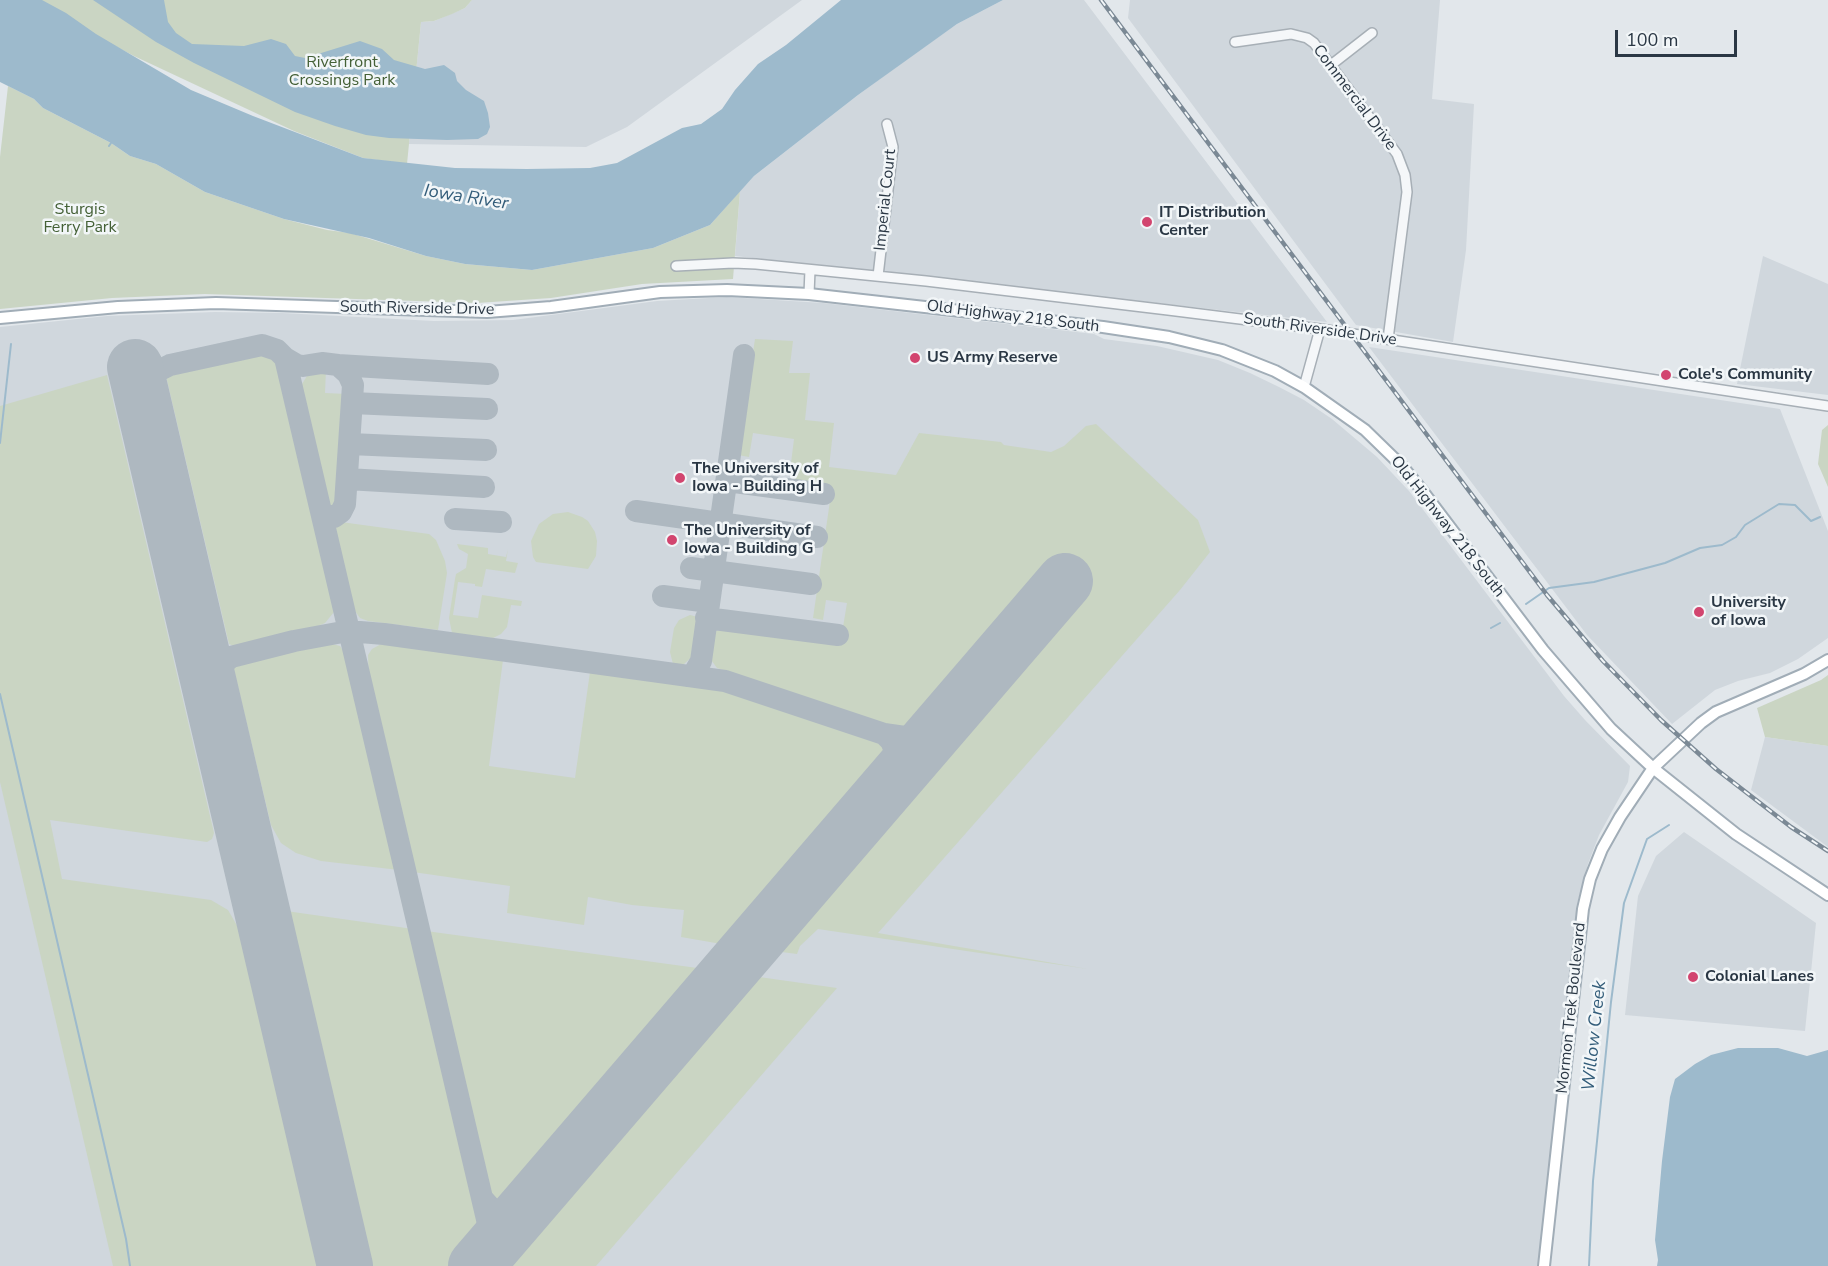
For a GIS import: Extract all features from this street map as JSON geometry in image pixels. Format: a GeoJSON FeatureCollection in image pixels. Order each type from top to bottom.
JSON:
{"type":"FeatureCollection","features":[{"type":"Feature","properties":{"kind":"main road","name":"South Riverside Drive"},"geometry":{"type":"LineString","coordinates":[[0,318],[171,304],[228,303],[487,312],[551,307],[660,292],[727,290],[809,294]]}},
{"type":"Feature","properties":{"kind":"main road","name":"Old Highway 218 South"},"geometry":{"type":"LineString","coordinates":[[809,294],[1021,317],[1169,337],[1195,342],[1244,358],[1304,387],[1365,430],[1402,466],[1551,659],[1611,729],[1653,768],[1736,834],[1826,894]]}},
{"type":"Feature","properties":{"kind":"main road","name":"Mormon Trek Boulevard"},"geometry":{"type":"LineString","coordinates":[[1544,1266],[1585,895],[1595,865],[1610,833],[1653,768],[1701,723],[1716,712],[1804,674],[1828,660]]}},
{"type":"Feature","properties":{"kind":"street"},"geometry":{"type":"LineString","coordinates":[[1330,65],[1372,33]]}},
{"type":"Feature","properties":{"kind":"street","name":"Commercial Drive"},"geometry":{"type":"LineString","coordinates":[[1235,42],[1292,34],[1314,43],[1395,150],[1405,175],[1407,192],[1388,339]]}},
{"type":"Feature","properties":{"kind":"street","name":"Imperial Court"},"geometry":{"type":"LineString","coordinates":[[878,276],[893,147],[887,124]]}},
{"type":"Feature","properties":{"kind":"street","name":"South Riverside Drive"},"geometry":{"type":"LineString","coordinates":[[676,266],[733,263],[878,276],[1320,329],[1828,406]]}},
{"type":"Feature","properties":{"kind":"street"},"geometry":{"type":"LineString","coordinates":[[809,294],[810,270]]}},
{"type":"Feature","properties":{"kind":"street"},"geometry":{"type":"LineString","coordinates":[[1304,387],[1320,329]]}},
{"type":"Feature","properties":{"kind":"shaded area"},"geometry":{"type":"Polygon","coordinates":[[[472,0],[802,0],[627,127],[586,147],[409,144],[421,22],[434,21],[465,8],[472,0]]]}},
{"type":"Feature","properties":{"kind":"shaded area"},"geometry":{"type":"Polygon","coordinates":[[[1003,0],[1084,0],[1327,322],[735,256],[740,191],[754,176],[921,49],[957,24],[1003,0]]]}},
{"type":"Feature","properties":{"kind":"shaded area"},"geometry":{"type":"Polygon","coordinates":[[[1130,0],[1440,0],[1432,99],[1474,104],[1466,250],[1453,342],[1356,325],[1128,18],[1130,0]]]}},
{"type":"Feature","properties":{"kind":"shaded area"},"geometry":{"type":"Polygon","coordinates":[[[1763,256],[1828,284],[1828,395],[1737,384],[1763,256]]]}},
{"type":"Feature","properties":{"kind":"shaded area"},"geometry":{"type":"Polygon","coordinates":[[[727,297],[823,303],[1094,334],[1104,339],[1157,346],[1218,360],[1279,387],[1332,419],[1377,457],[1409,491],[1564,696],[1630,766],[1628,782],[1599,835],[1577,904],[1538,1266],[0,1266],[0,327],[107,316],[215,312],[434,321],[513,320],[657,301],[727,297]]]}},
{"type":"Feature","properties":{"kind":"shaded area"},"geometry":{"type":"Polygon","coordinates":[[[1369,347],[1780,409],[1828,531],[1828,638],[1798,659],[1770,673],[1738,681],[1715,690],[1672,724],[1587,635],[1369,347]]]}},
{"type":"Feature","properties":{"kind":"shaded area"},"geometry":{"type":"Polygon","coordinates":[[[1765,737],[1828,746],[1828,847],[1751,790],[1765,737]]]}},
{"type":"Feature","properties":{"kind":"shaded area"},"geometry":{"type":"Polygon","coordinates":[[[1684,832],[1816,923],[1805,1031],[1625,1015],[1638,896],[1656,856],[1684,832]]]}},
{"type":"Feature","properties":{"kind":"green space","name":"Riverfront Crossings Park"},"geometry":{"type":"Polygon","coordinates":[[[27,0],[472,0],[465,8],[452,14],[434,21],[421,22],[407,164],[363,158],[294,131],[134,56],[27,0]]]}},
{"type":"Feature","properties":{"kind":"green space","name":"Sturgis Ferry Park"},"geometry":{"type":"Polygon","coordinates":[[[8,86],[34,99],[43,108],[111,143],[130,156],[156,164],[205,192],[284,219],[327,230],[350,233],[426,256],[465,264],[532,270],[653,248],[710,225],[740,191],[733,279],[642,284],[551,298],[477,303],[205,294],[112,298],[0,309],[0,157],[8,86]]]}},
{"type":"Feature","properties":{"kind":"green space"},"geometry":{"type":"Polygon","coordinates":[[[755,339],[793,341],[789,373],[810,373],[805,420],[834,423],[829,467],[896,475],[919,433],[1001,442],[1004,445],[1051,452],[1064,446],[1086,426],[1096,424],[1198,520],[1210,552],[1180,590],[878,933],[1088,969],[818,929],[800,946],[797,954],[766,950],[1083,579],[1062,560],[923,722],[914,726],[899,728],[884,724],[717,668],[709,657],[710,633],[723,629],[840,645],[847,603],[826,600],[823,620],[813,618],[832,487],[794,482],[796,464],[791,463],[794,439],[753,433],[749,457],[738,455],[755,339]]]}},
{"type":"Feature","properties":{"kind":"green space"},"geometry":{"type":"Polygon","coordinates":[[[254,354],[266,354],[278,364],[283,384],[286,386],[331,580],[334,612],[325,623],[301,633],[236,647],[229,644],[166,376],[176,371],[254,354]]]}},
{"type":"Feature","properties":{"kind":"green space"},"geometry":{"type":"Polygon","coordinates":[[[320,370],[326,370],[325,393],[347,394],[339,500],[337,506],[331,509],[327,503],[301,392],[302,384],[307,376],[320,370]]]}},
{"type":"Feature","properties":{"kind":"green space"},"geometry":{"type":"Polygon","coordinates":[[[107,375],[214,833],[212,839],[207,842],[50,820],[62,879],[211,900],[228,910],[239,929],[324,1266],[113,1266],[0,782],[0,406],[107,375]]]}},
{"type":"Feature","properties":{"kind":"green space"},"geometry":{"type":"Polygon","coordinates":[[[1828,425],[1828,487],[1818,464],[1822,430],[1828,425]]]}},
{"type":"Feature","properties":{"kind":"green space"},"geometry":{"type":"Polygon","coordinates":[[[568,512],[588,521],[595,532],[596,556],[588,569],[536,562],[533,557],[531,541],[539,524],[553,514],[568,512]]]}},
{"type":"Feature","properties":{"kind":"green space"},"geometry":{"type":"Polygon","coordinates":[[[341,522],[429,534],[436,540],[445,561],[447,573],[438,630],[360,618],[347,590],[334,534],[335,527],[341,522]]]}},
{"type":"Feature","properties":{"kind":"green space"},"geometry":{"type":"Polygon","coordinates":[[[457,544],[488,548],[488,554],[506,557],[508,549],[506,561],[518,563],[515,573],[486,569],[482,587],[458,582],[453,615],[478,618],[482,595],[522,601],[521,606],[511,605],[507,627],[493,638],[452,633],[449,618],[456,574],[466,568],[468,554],[459,549],[457,544]]]}},
{"type":"Feature","properties":{"kind":"green space"},"geometry":{"type":"Polygon","coordinates":[[[690,615],[698,617],[699,621],[695,654],[684,664],[673,664],[670,652],[674,628],[679,620],[690,615]]]}},
{"type":"Feature","properties":{"kind":"green space"},"geometry":{"type":"Polygon","coordinates":[[[328,643],[340,646],[346,655],[399,870],[321,861],[296,853],[281,843],[271,825],[233,666],[237,661],[328,643]]]}},
{"type":"Feature","properties":{"kind":"green space"},"geometry":{"type":"Polygon","coordinates":[[[383,643],[503,660],[489,766],[575,778],[590,672],[732,692],[875,741],[887,751],[887,766],[733,946],[681,937],[684,910],[632,905],[588,897],[584,925],[507,913],[510,886],[413,872],[369,684],[368,655],[372,649],[383,643]]]}},
{"type":"Feature","properties":{"kind":"green space"},"geometry":{"type":"Polygon","coordinates":[[[1828,675],[1828,746],[1765,737],[1757,708],[1828,675]]]}},
{"type":"Feature","properties":{"kind":"green space"},"geometry":{"type":"Polygon","coordinates":[[[286,911],[413,929],[481,1220],[482,1231],[477,1237],[479,1240],[457,1266],[365,1266],[326,1079],[286,911]]]}},
{"type":"Feature","properties":{"kind":"green space"},"geometry":{"type":"Polygon","coordinates":[[[426,931],[712,970],[516,1199],[512,1201],[509,1199],[506,1203],[493,1198],[484,1174],[426,931]]]}},
{"type":"Feature","properties":{"kind":"green space"},"geometry":{"type":"Polygon","coordinates":[[[745,975],[837,988],[596,1266],[506,1266],[505,1261],[510,1255],[508,1253],[510,1248],[745,975]]]}},
{"type":"Feature","properties":{"kind":"water","name":"Iowa River"},"geometry":{"type":"Polygon","coordinates":[[[0,0],[42,0],[191,90],[363,158],[455,168],[527,169],[590,168],[617,163],[682,128],[701,124],[722,109],[758,64],[786,45],[841,0],[1003,0],[957,24],[858,95],[754,176],[710,225],[653,248],[532,270],[465,264],[426,256],[369,238],[284,219],[205,192],[156,164],[130,156],[111,143],[43,108],[34,99],[0,82],[0,0]]]}},
{"type":"Feature","properties":{"kind":"water"},"geometry":{"type":"Polygon","coordinates":[[[93,0],[164,0],[168,22],[176,33],[192,44],[244,46],[271,39],[286,44],[295,56],[305,58],[360,41],[382,49],[394,60],[425,69],[444,65],[455,73],[457,81],[466,90],[484,101],[490,127],[487,134],[478,139],[447,140],[389,138],[366,135],[335,126],[295,112],[194,63],[156,42],[93,0]]]}},
{"type":"Feature","properties":{"kind":"water"},"geometry":{"type":"Polygon","coordinates":[[[1738,1048],[1778,1048],[1807,1056],[1828,1050],[1828,1266],[1657,1266],[1655,1240],[1662,1161],[1670,1097],[1675,1079],[1711,1055],[1738,1048]]]}},
{"type":"Feature","properties":{"kind":"waterway"},"geometry":{"type":"LineString","coordinates":[[0,443],[11,344]]}},
{"type":"Feature","properties":{"kind":"waterway"},"geometry":{"type":"LineString","coordinates":[[1526,604],[1549,588],[1594,582],[1665,563],[1700,548],[1722,545],[1736,537],[1745,525],[1779,504],[1795,505],[1811,521],[1820,517]]}},
{"type":"Feature","properties":{"kind":"waterway"},"geometry":{"type":"LineString","coordinates":[[1491,628],[1500,623]]}},
{"type":"Feature","properties":{"kind":"waterway"},"geometry":{"type":"LineString","coordinates":[[0,694],[126,1239],[130,1266]]}},
{"type":"Feature","properties":{"kind":"waterway","name":"Willow Creek"},"geometry":{"type":"LineString","coordinates":[[1589,1266],[1593,1181],[1611,1002],[1624,903],[1647,839],[1669,825]]}},
{"type":"Feature","properties":{"kind":"taxiway"},"geometry":{"type":"LineString","coordinates":[[144,405],[144,392],[150,380],[158,371],[170,365],[262,345],[277,350],[285,358],[490,1232],[488,1249],[474,1266]]}},
{"type":"Feature","properties":{"kind":"taxiway"},"geometry":{"type":"LineString","coordinates":[[688,676],[694,673],[701,661],[744,355]]}},
{"type":"Feature","properties":{"kind":"taxiway"},"geometry":{"type":"LineString","coordinates":[[285,358],[303,366],[322,363],[338,365],[348,374],[353,385],[345,504],[341,512],[334,517],[321,511]]}},
{"type":"Feature","properties":{"kind":"taxiway"},"geometry":{"type":"LineString","coordinates":[[338,365],[488,374]]}},
{"type":"Feature","properties":{"kind":"taxiway"},"geometry":{"type":"LineString","coordinates":[[352,403],[487,409]]}},
{"type":"Feature","properties":{"kind":"taxiway"},"geometry":{"type":"LineString","coordinates":[[350,444],[486,450]]}},
{"type":"Feature","properties":{"kind":"taxiway"},"geometry":{"type":"LineString","coordinates":[[347,479],[484,487]]}},
{"type":"Feature","properties":{"kind":"taxiway"},"geometry":{"type":"LineString","coordinates":[[727,481],[824,494]]}},
{"type":"Feature","properties":{"kind":"taxiway"},"geometry":{"type":"LineString","coordinates":[[636,511],[817,537]]}},
{"type":"Feature","properties":{"kind":"taxiway"},"geometry":{"type":"LineString","coordinates":[[455,519],[501,522]]}},
{"type":"Feature","properties":{"kind":"taxiway"},"geometry":{"type":"LineString","coordinates":[[691,568],[811,584]]}},
{"type":"Feature","properties":{"kind":"taxiway"},"geometry":{"type":"LineString","coordinates":[[663,596],[709,602]]}},
{"type":"Feature","properties":{"kind":"taxiway"},"geometry":{"type":"LineString","coordinates":[[706,618],[838,635]]}},
{"type":"Feature","properties":{"kind":"taxiway"},"geometry":{"type":"LineString","coordinates":[[212,698],[212,680],[218,668],[231,657],[294,641],[348,631],[725,681],[884,734],[905,737],[925,732],[939,724],[994,661]]}},
{"type":"Feature","properties":{"kind":"taxiway"},"geometry":{"type":"LineString","coordinates":[[841,839],[891,781],[896,772],[896,753],[891,741],[884,734]]}},
{"type":"Feature","properties":{"kind":"taxiway"},"geometry":{"type":"LineString","coordinates":[[482,1198],[490,1207],[499,1212],[509,1213],[520,1210],[577,1147]]}},
{"type":"Feature","properties":{"kind":"taxiway"},"geometry":{"type":"LineString","coordinates":[[498,1266],[496,1256],[500,1242],[531,1205]]}},
{"type":"Feature","properties":{"kind":"runway"},"geometry":{"type":"LineString","coordinates":[[135,367],[345,1266]]}},
{"type":"Feature","properties":{"kind":"runway"},"geometry":{"type":"LineString","coordinates":[[476,1266],[1065,581]]}},
{"type":"Feature","properties":{"kind":"railway"},"geometry":{"type":"LineString","coordinates":[[1101,0],[1547,595],[1603,661],[1661,720],[1716,769],[1791,827],[1828,851]]}},
{"type":"Feature","properties":{"kind":"place","name":"IT Distribution Center"},"geometry":{"type":"Point","coordinates":[1147,222]}},
{"type":"Feature","properties":{"kind":"place","name":"US Army Reserve"},"geometry":{"type":"Point","coordinates":[915,358]}},
{"type":"Feature","properties":{"kind":"place","name":"Cole's Community"},"geometry":{"type":"Point","coordinates":[1666,375]}},
{"type":"Feature","properties":{"kind":"place","name":"The University of Iowa - Building H"},"geometry":{"type":"Point","coordinates":[680,478]}},
{"type":"Feature","properties":{"kind":"place","name":"The University of Iowa - Building G"},"geometry":{"type":"Point","coordinates":[672,540]}},
{"type":"Feature","properties":{"kind":"place","name":"University of Iowa"},"geometry":{"type":"Point","coordinates":[1699,612]}},
{"type":"Feature","properties":{"kind":"place","name":"Colonial Lanes"},"geometry":{"type":"Point","coordinates":[1693,977]}}]}
